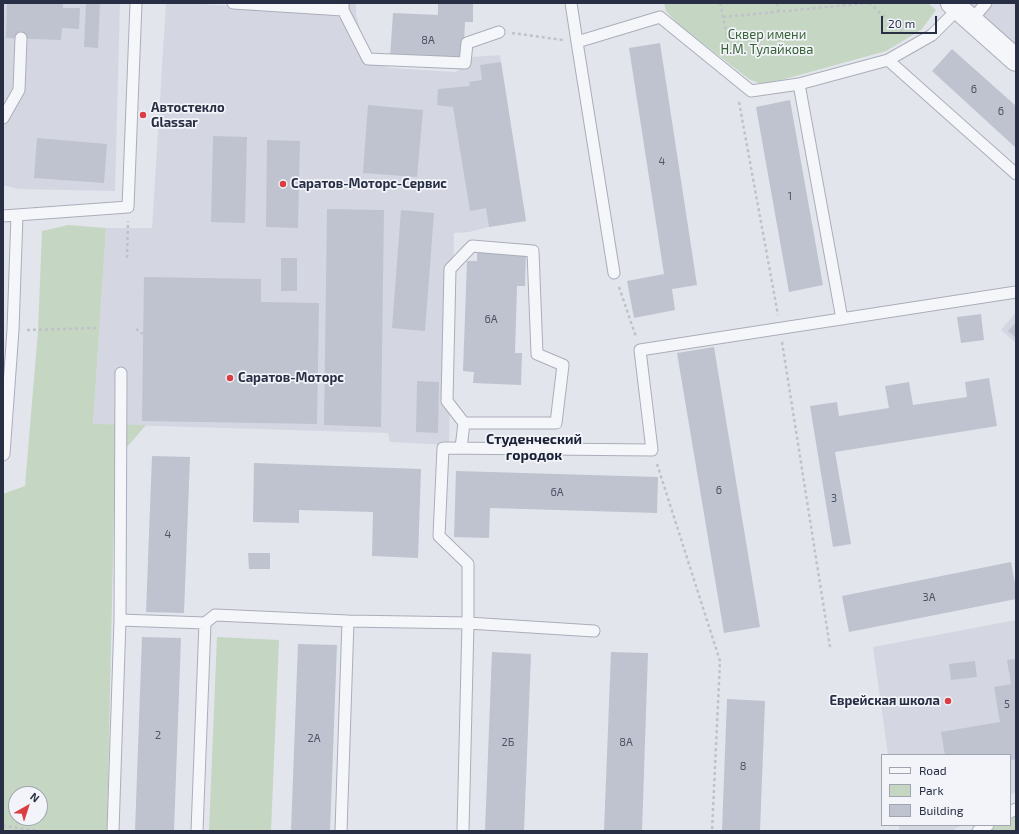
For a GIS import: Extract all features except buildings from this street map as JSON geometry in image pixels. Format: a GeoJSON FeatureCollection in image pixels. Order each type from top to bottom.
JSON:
{"type":"FeatureCollection","features":[{"type":"Feature","properties":{"kind":"street"},"geometry":{"type":"LineString","coordinates":[[960,11],[1016,60]]}},
{"type":"Feature","properties":{"kind":"lane"},"geometry":{"type":"LineString","coordinates":[[3,216],[128,207],[136,3]]}},
{"type":"Feature","properties":{"kind":"lane"},"geometry":{"type":"LineString","coordinates":[[233,3],[343,6],[368,59],[465,63],[467,43],[499,32]]}},
{"type":"Feature","properties":{"kind":"lane"},"geometry":{"type":"LineString","coordinates":[[571,3],[614,273]]}},
{"type":"Feature","properties":{"kind":"lane"},"geometry":{"type":"LineString","coordinates":[[577,42],[660,17],[751,91],[799,84],[888,60],[932,35],[960,11],[986,3]]}},
{"type":"Feature","properties":{"kind":"lane"},"geometry":{"type":"LineString","coordinates":[[3,118],[19,90],[21,38]]}},
{"type":"Feature","properties":{"kind":"lane"},"geometry":{"type":"LineString","coordinates":[[888,60],[1016,174]]}},
{"type":"Feature","properties":{"kind":"lane"},"geometry":{"type":"LineString","coordinates":[[799,84],[842,319]]}},
{"type":"Feature","properties":{"kind":"lane"},"geometry":{"type":"LineString","coordinates":[[3,454],[13,330],[17,215]]}},
{"type":"Feature","properties":{"kind":"lane"},"geometry":{"type":"LineString","coordinates":[[461,448],[464,423],[447,401],[450,269],[472,246],[533,251],[537,354],[562,365],[556,423],[464,423]]}},
{"type":"Feature","properties":{"kind":"lane"},"geometry":{"type":"LineString","coordinates":[[463,831],[468,564],[439,536],[443,448],[652,450],[640,350],[1016,292]]}},
{"type":"Feature","properties":{"kind":"lane"},"geometry":{"type":"LineString","coordinates":[[113,831],[120,620],[121,373]]}},
{"type":"Feature","properties":{"kind":"lane"},"geometry":{"type":"LineString","coordinates":[[120,620],[205,623],[215,615],[348,621],[468,623],[594,631]]}},
{"type":"Feature","properties":{"kind":"lane"},"geometry":{"type":"LineString","coordinates":[[341,831],[348,621]]}},
{"type":"Feature","properties":{"kind":"lane"},"geometry":{"type":"LineString","coordinates":[[197,831],[205,623]]}},
{"type":"Feature","properties":{"kind":"path"},"geometry":{"type":"LineString","coordinates":[[720,3],[780,328],[830,648]]}},
{"type":"Feature","properties":{"kind":"path"},"geometry":{"type":"LineString","coordinates":[[777,3],[779,12]]}},
{"type":"Feature","properties":{"kind":"path"},"geometry":{"type":"LineString","coordinates":[[723,17],[869,3],[916,44]]}},
{"type":"Feature","properties":{"kind":"path"},"geometry":{"type":"LineString","coordinates":[[499,32],[577,42]]}},
{"type":"Feature","properties":{"kind":"path"},"geometry":{"type":"LineString","coordinates":[[127,258],[128,207]]}},
{"type":"Feature","properties":{"kind":"path"},"geometry":{"type":"LineString","coordinates":[[614,273],[640,350]]}},
{"type":"Feature","properties":{"kind":"path"},"geometry":{"type":"LineString","coordinates":[[38,331],[98,328]]}},
{"type":"Feature","properties":{"kind":"path"},"geometry":{"type":"LineString","coordinates":[[136,329],[143,334]]}},
{"type":"Feature","properties":{"kind":"path"},"geometry":{"type":"LineString","coordinates":[[652,450],[720,661],[712,831]]}},
{"type":"Feature","properties":{"kind":"path"},"geometry":{"type":"LineString","coordinates":[[3,825],[40,831]]}},
{"type":"Feature","properties":{"kind":"shaded area"},"geometry":{"type":"Polygon","coordinates":[[[3,3],[120,3],[115,191],[18,189],[3,185],[3,3]]]}},
{"type":"Feature","properties":{"kind":"shaded area"},"geometry":{"type":"Polygon","coordinates":[[[166,3],[283,9],[283,3],[356,3],[356,15],[365,46],[381,65],[390,68],[456,72],[472,57],[500,55],[526,221],[469,232],[454,233],[449,445],[390,442],[388,433],[93,424],[106,228],[152,228],[166,3]]]}},
{"type":"Feature","properties":{"kind":"shaded area"},"geometry":{"type":"Polygon","coordinates":[[[963,3],[1016,3],[1016,49],[963,3]]]}},
{"type":"Feature","properties":{"kind":"shaded area"},"geometry":{"type":"Polygon","coordinates":[[[1016,312],[1016,343],[1001,330],[1016,312]]]}},
{"type":"Feature","properties":{"kind":"shaded area","name":"Еврейская школа"},"geometry":{"type":"Polygon","coordinates":[[[1016,620],[1016,792],[1011,794],[1011,754],[888,754],[873,647],[1016,620]]]}},
{"type":"Feature","properties":{"kind":"shaded area"},"geometry":{"type":"Polygon","coordinates":[[[899,826],[960,826],[952,831],[899,831],[899,826]]]}},
{"type":"Feature","properties":{"kind":"green space","name":"Сквер имени Н.М. Тулайкова"},"geometry":{"type":"Polygon","coordinates":[[[664,3],[928,3],[936,10],[921,30],[886,51],[763,85],[749,79],[678,24],[666,11],[664,3]]]}},
{"type":"Feature","properties":{"kind":"green space"},"geometry":{"type":"Polygon","coordinates":[[[68,225],[106,228],[93,424],[146,425],[115,461],[107,831],[3,831],[3,494],[25,486],[38,331],[42,231],[68,225]]]}},
{"type":"Feature","properties":{"kind":"green space"},"geometry":{"type":"Polygon","coordinates":[[[217,637],[279,640],[271,831],[209,831],[217,637]]]}},
{"type":"Feature","properties":{"kind":"green space"},"geometry":{"type":"Polygon","coordinates":[[[1016,813],[1016,831],[984,831],[993,826],[1011,826],[1011,816],[1016,813]]]}},
{"type":"Feature","properties":{"kind":"place","name":"Автостекло Glassar"},"geometry":{"type":"Point","coordinates":[143,115]}},
{"type":"Feature","properties":{"kind":"place","name":"Саратов-Моторс-Сервис"},"geometry":{"type":"Point","coordinates":[283,184]}},
{"type":"Feature","properties":{"kind":"place","name":"Саратов-Моторс"},"geometry":{"type":"Point","coordinates":[230,378]}},
{"type":"Feature","properties":{"kind":"place","name":"Еврейская школа"},"geometry":{"type":"Point","coordinates":[948,701]}},
{"type":"Feature","properties":{"kind":"district","name":"Студенческий городок"},"geometry":{"type":"Point","coordinates":[534,448]}}]}
